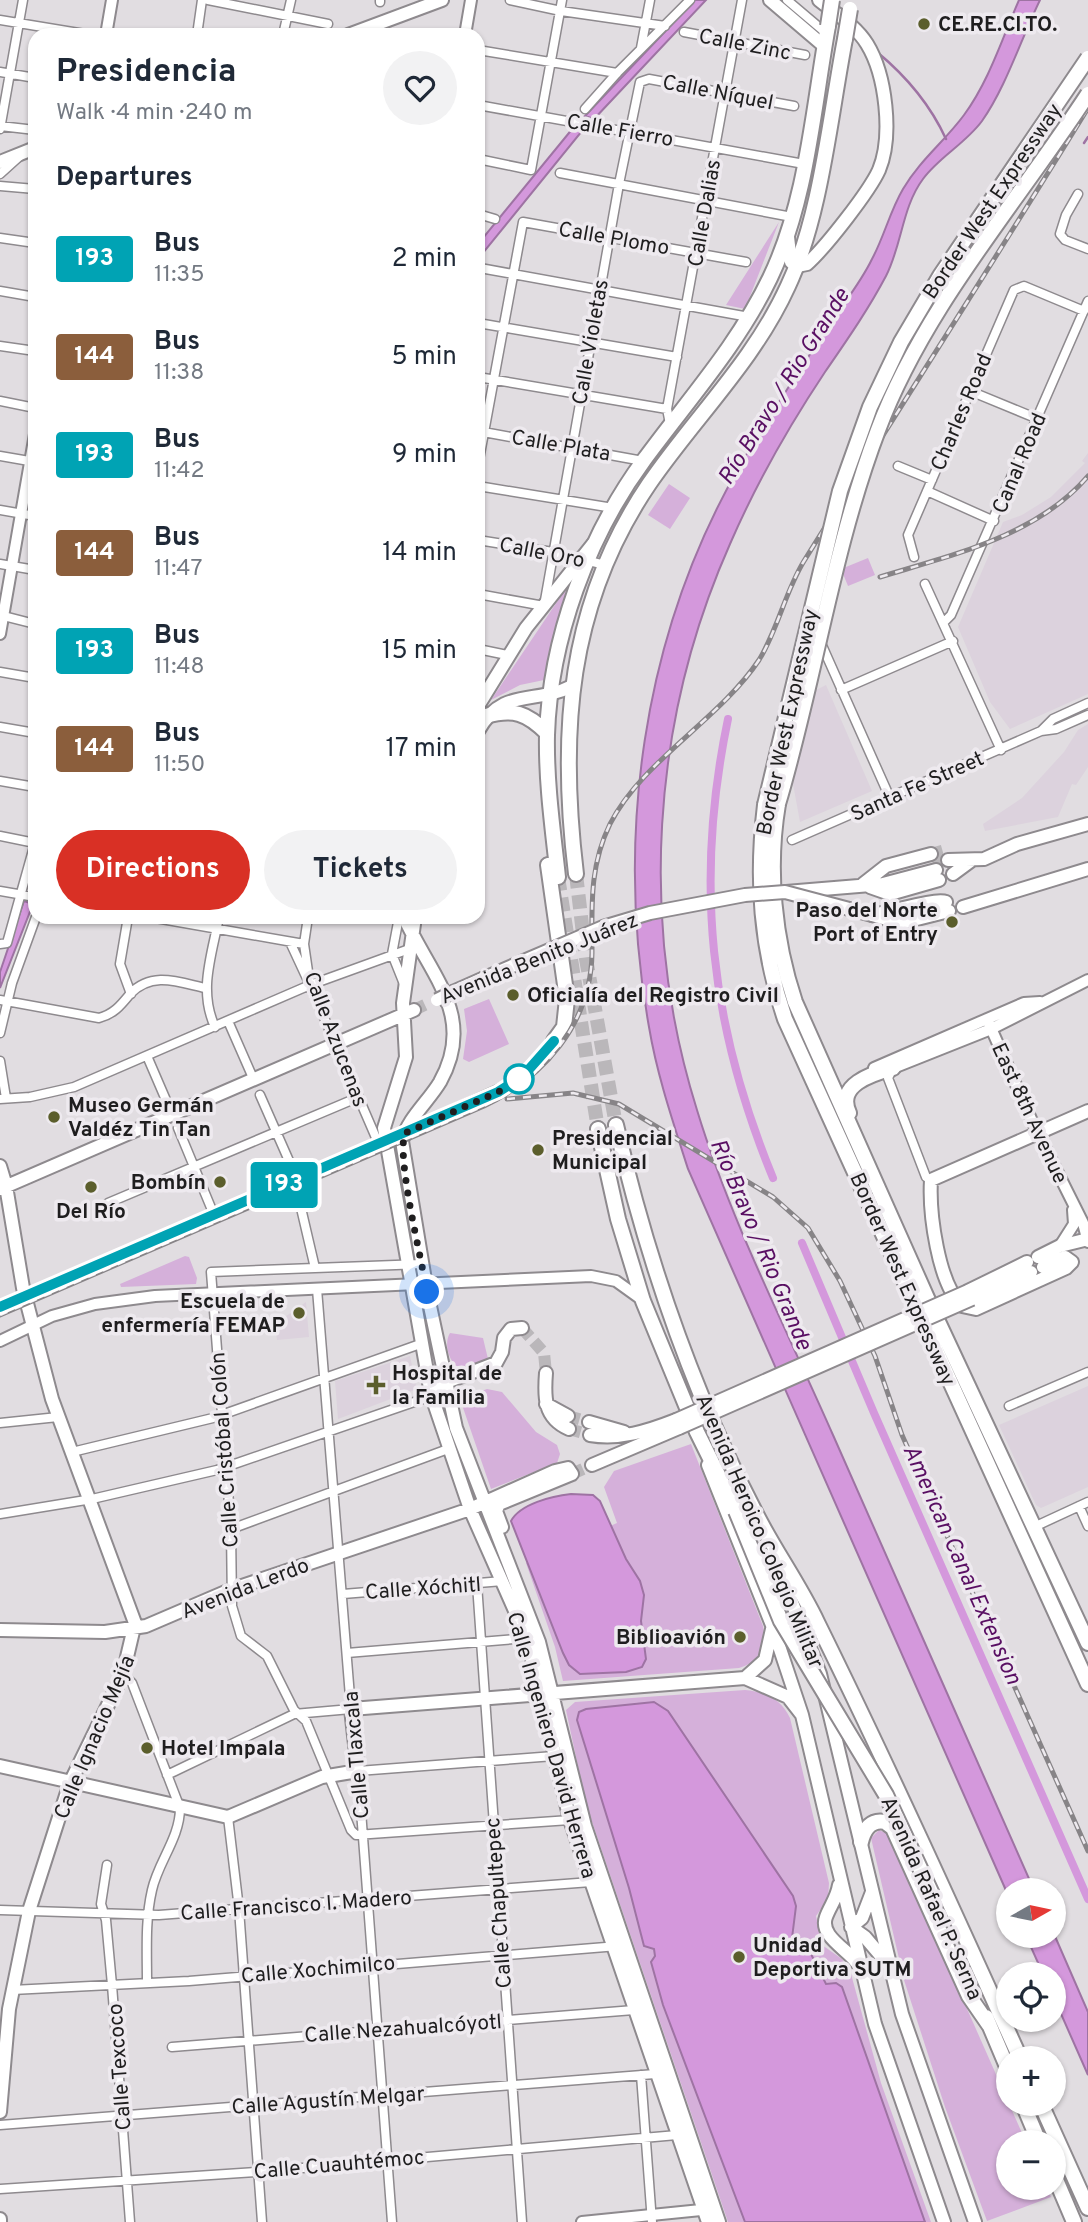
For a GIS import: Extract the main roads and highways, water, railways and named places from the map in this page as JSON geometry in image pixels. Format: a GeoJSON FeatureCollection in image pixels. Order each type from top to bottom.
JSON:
{"type":"FeatureCollection","features":[{"type":"Feature","properties":{"kind":"highway"},"geometry":{"type":"LineString","coordinates":[[558,877],[547,736],[551,693],[584,559],[612,508],[643,461],[750,318],[772,274],[792,217],[804,164],[832,0]]}},
{"type":"Feature","properties":{"kind":"highway"},"geometry":{"type":"LineString","coordinates":[[576,874],[567,773],[572,686],[583,635],[606,565],[649,484],[764,333],[797,266],[816,194],[851,4]]}},
{"type":"Feature","properties":{"kind":"highway","name":"Border West Expressway"},"geometry":{"type":"LineString","coordinates":[[1088,58],[940,276],[901,342],[870,407],[839,491],[760,857],[761,918],[770,969],[785,1019],[1088,1684]]}},
{"type":"Feature","properties":{"kind":"highway","name":"Border West Expressway"},"geometry":{"type":"LineString","coordinates":[[927,1298],[803,1023],[781,955],[773,864],[772,804],[843,542],[878,429],[928,329],[1088,94]]}},
{"type":"Feature","properties":{"kind":"highway"},"geometry":{"type":"LineString","coordinates":[[485,711],[518,711],[547,736]]}},
{"type":"Feature","properties":{"kind":"highway"},"geometry":{"type":"LineString","coordinates":[[547,736],[542,751],[540,789],[567,1011],[564,1027],[554,1041]]}},
{"type":"Feature","properties":{"kind":"highway"},"geometry":{"type":"LineString","coordinates":[[781,955],[830,1071],[841,1079],[858,1075]]}},
{"type":"Feature","properties":{"kind":"highway"},"geometry":{"type":"LineString","coordinates":[[893,1068],[853,1085],[845,1098],[914,1255],[927,1298],[1088,1643]]}},
{"type":"Feature","properties":{"kind":"highway","name":"Avenida Heroico Colegio Militar"},"geometry":{"type":"LineString","coordinates":[[616,1125],[648,1250],[667,1310],[755,1513]]}},
{"type":"Feature","properties":{"kind":"highway","name":"Avenida Heroico Colegio Militar"},"geometry":{"type":"LineString","coordinates":[[597,1129],[618,1219],[643,1301],[697,1432]]}},
{"type":"Feature","properties":{"kind":"highway","name":"Avenida Rafael P. Serna"},"geometry":{"type":"LineString","coordinates":[[697,1432],[736,1511],[786,1631],[886,1795],[998,2046]]}},
{"type":"Feature","properties":{"kind":"highway","name":"Avenida Rafael P. Serna"},"geometry":{"type":"LineString","coordinates":[[755,1513],[816,1620],[916,1827],[1015,2046]]}},
{"type":"Feature","properties":{"kind":"highway"},"geometry":{"type":"LineString","coordinates":[[861,1842],[866,1828],[875,1822],[886,1822],[893,1828],[969,1996],[989,2025]]}},
{"type":"Feature","properties":{"kind":"highway"},"geometry":{"type":"LineString","coordinates":[[1046,2116],[1088,2208]]}},
{"type":"Feature","properties":{"kind":"highway"},"geometry":{"type":"LineString","coordinates":[[1065,2200],[1074,2222]]}},
{"type":"Feature","properties":{"kind":"main road"},"geometry":{"type":"LineString","coordinates":[[107,28],[112,0]]}},
{"type":"Feature","properties":{"kind":"main road"},"geometry":{"type":"LineString","coordinates":[[367,28],[442,0]]}},
{"type":"Feature","properties":{"kind":"main road"},"geometry":{"type":"LineString","coordinates":[[787,233],[789,259],[797,266],[811,260],[869,186],[879,169],[884,149],[883,99],[874,60],[856,31],[819,0]]}},
{"type":"Feature","properties":{"kind":"main road"},"geometry":{"type":"LineString","coordinates":[[465,28],[471,2]]}},
{"type":"Feature","properties":{"kind":"main road"},"geometry":{"type":"LineString","coordinates":[[780,2],[826,35]]}},
{"type":"Feature","properties":{"kind":"main road"},"geometry":{"type":"LineString","coordinates":[[0,162],[28,151]]}},
{"type":"Feature","properties":{"kind":"main road"},"geometry":{"type":"LineString","coordinates":[[0,634],[28,483]]}},
{"type":"Feature","properties":{"kind":"main road","name":"Calle Violetas"},"geometry":{"type":"LineString","coordinates":[[485,704],[507,655],[584,559]]}},
{"type":"Feature","properties":{"kind":"main road"},"geometry":{"type":"LineString","coordinates":[[485,710],[518,698],[551,693],[572,686]]}},
{"type":"Feature","properties":{"kind":"main road"},"geometry":{"type":"LineString","coordinates":[[973,860],[949,863],[973,860],[1088,824]]}},
{"type":"Feature","properties":{"kind":"main road"},"geometry":{"type":"LineString","coordinates":[[965,905],[1088,869]]}},
{"type":"Feature","properties":{"kind":"main road","name":"Avenida Benito Juárez"},"geometry":{"type":"LineString","coordinates":[[433,1001],[593,931],[650,913],[745,895],[883,884],[935,870],[937,889],[894,902],[872,915]]}},
{"type":"Feature","properties":{"kind":"main road"},"geometry":{"type":"LineString","coordinates":[[785,892],[901,923],[948,906]]}},
{"type":"Feature","properties":{"kind":"main road"},"geometry":{"type":"LineString","coordinates":[[405,1133],[446,1070],[455,1041],[452,1014],[406,924]]}},
{"type":"Feature","properties":{"kind":"main road"},"geometry":{"type":"LineString","coordinates":[[412,933],[414,924]]}},
{"type":"Feature","properties":{"kind":"main road","name":"Calle Ingeniero David Herrera"},"geometry":{"type":"LineString","coordinates":[[416,948],[405,986],[409,1012],[406,1057],[384,1121],[384,1148],[431,1391],[470,1509],[527,1638],[547,1694],[554,1756],[570,1820],[591,1882],[618,1945],[709,2214]]}},
{"type":"Feature","properties":{"kind":"main road"},"geometry":{"type":"LineString","coordinates":[[858,1075],[1029,1011],[1040,1002],[1088,980]]}},
{"type":"Feature","properties":{"kind":"main road"},"geometry":{"type":"LineString","coordinates":[[3,1188],[409,1012]]}},
{"type":"Feature","properties":{"kind":"main road"},"geometry":{"type":"LineString","coordinates":[[893,1068],[989,1024]]}},
{"type":"Feature","properties":{"kind":"main road","name":"East 8th Avenue"},"geometry":{"type":"LineString","coordinates":[[989,1024],[1088,1240]]}},
{"type":"Feature","properties":{"kind":"main road"},"geometry":{"type":"LineString","coordinates":[[0,1307],[296,1180],[384,1148],[405,1133],[508,1087],[523,1076],[554,1041]]}},
{"type":"Feature","properties":{"kind":"main road"},"geometry":{"type":"LineString","coordinates":[[1035,1264],[1065,1257],[1072,1262],[1066,1268],[976,1309],[962,1306],[952,1293],[942,1266],[930,1196],[931,1180],[1088,1111]]}},
{"type":"Feature","properties":{"kind":"main road","name":"Calle Ingeniero David Herrera"},"geometry":{"type":"LineString","coordinates":[[405,1133],[402,1149],[445,1387],[483,1504],[525,1602],[547,1694],[634,2010],[655,2074],[709,2214],[719,2222]]}},
{"type":"Feature","properties":{"kind":"main road","name":"Calle Ignacio Mejía"},"geometry":{"type":"LineString","coordinates":[[0,1166],[25,1296],[58,1417],[92,1499],[130,1605],[135,1629],[123,1674],[70,1783],[29,1911],[12,1990],[4,2009],[0,2112]]}},
{"type":"Feature","properties":{"kind":"main road","name":"East 8th Avenue"},"geometry":{"type":"LineString","coordinates":[[1060,1246],[1074,1224],[1073,1207]]}},
{"type":"Feature","properties":{"kind":"main road"},"geometry":{"type":"LineString","coordinates":[[592,1465],[678,1424],[970,1295],[1035,1264],[1060,1246],[1088,1240]]}},
{"type":"Feature","properties":{"kind":"main road"},"geometry":{"type":"LineString","coordinates":[[0,1341],[46,1317],[95,1304],[155,1296],[599,1276],[625,1285],[643,1301]]}},
{"type":"Feature","properties":{"kind":"main road"},"geometry":{"type":"LineString","coordinates":[[431,1391],[496,1363],[506,1334],[511,1329],[522,1328]]}},
{"type":"Feature","properties":{"kind":"main road"},"geometry":{"type":"LineString","coordinates":[[545,1373],[546,1404],[555,1423],[568,1423]]}},
{"type":"Feature","properties":{"kind":"main road"},"geometry":{"type":"LineString","coordinates":[[589,1429],[605,1437],[678,1424]]}},
{"type":"Feature","properties":{"kind":"main road","name":"Avenida Heroico Colegio Militar"},"geometry":{"type":"LineString","coordinates":[[697,1432],[714,1484],[772,1625],[802,1715],[860,1968],[887,2064],[944,2222]]}},
{"type":"Feature","properties":{"kind":"main road","name":"Avenida Lerdo"},"geometry":{"type":"LineString","coordinates":[[0,1630],[105,1632],[135,1629],[230,1590],[470,1509],[562,1468],[572,1474],[502,1502],[496,1508],[526,1590],[525,1602]]}},
{"type":"Feature","properties":{"kind":"main road","name":"Avenida Heroico Colegio Militar"},"geometry":{"type":"LineString","coordinates":[[755,1513],[820,1674],[890,1965],[920,2072],[975,2222]]}},
{"type":"Feature","properties":{"kind":"main road"},"geometry":{"type":"LineString","coordinates":[[503,1581],[508,1576],[507,1562]]}},
{"type":"Feature","properties":{"kind":"main road"},"geometry":{"type":"LineString","coordinates":[[745,1678],[765,1660],[772,1625]]}},
{"type":"Feature","properties":{"kind":"main road"},"geometry":{"type":"LineString","coordinates":[[547,1694],[745,1678],[779,1691],[802,1715]]}},
{"type":"Feature","properties":{"kind":"main road","name":"Calle Tlaxcala"},"geometry":{"type":"LineString","coordinates":[[70,1783],[228,1817],[328,1775],[358,1772],[351,1709],[547,1694]]}},
{"type":"Feature","properties":{"kind":"main road"},"geometry":{"type":"LineString","coordinates":[[0,1766],[36,1772],[70,1783]]}},
{"type":"Feature","properties":{"kind":"main road"},"geometry":{"type":"LineString","coordinates":[[840,1880],[837,1896],[825,1919],[825,1929],[828,1936],[849,1952],[860,1968]]}},
{"type":"Feature","properties":{"kind":"main road"},"geometry":{"type":"LineString","coordinates":[[872,1891],[862,1917],[851,1927],[865,1937],[890,1965]]}},
{"type":"Feature","properties":{"kind":"main road"},"geometry":{"type":"LineString","coordinates":[[582,2222],[709,2214]]}},
{"type":"Feature","properties":{"kind":"waterway"},"geometry":{"type":"LineString","coordinates":[[877,52],[916,91],[933,114],[946,139]]}},
{"type":"Feature","properties":{"kind":"waterway"},"geometry":{"type":"LineString","coordinates":[[1084,143],[1088,137]]}},
{"type":"Feature","properties":{"kind":"waterway"},"geometry":{"type":"LineString","coordinates":[[728,719],[712,838],[714,952],[722,1008],[735,1065],[773,1178]]}},
{"type":"Feature","properties":{"kind":"waterway","name":"American Canal Extension"},"geometry":{"type":"LineString","coordinates":[[802,1243],[1088,1899]]}},
{"type":"Feature","properties":{"kind":"tunnel"},"geometry":{"type":"LineString","coordinates":[[931,854],[945,850]]}},
{"type":"Feature","properties":{"kind":"tunnel"},"geometry":{"type":"LineString","coordinates":[[933,864],[948,860]]}},
{"type":"Feature","properties":{"kind":"tunnel"},"geometry":{"type":"LineString","coordinates":[[576,874],[586,959],[616,1125]]}},
{"type":"Feature","properties":{"kind":"tunnel"},"geometry":{"type":"LineString","coordinates":[[558,877],[598,1129]]}},
{"type":"Feature","properties":{"kind":"tunnel"},"geometry":{"type":"LineString","coordinates":[[414,1010],[429,1003]]}},
{"type":"Feature","properties":{"kind":"tunnel"},"geometry":{"type":"LineString","coordinates":[[522,1328],[544,1353],[546,1373]]}},
{"type":"Feature","properties":{"kind":"tunnel"},"geometry":{"type":"LineString","coordinates":[[568,1416],[589,1422]]}},
{"type":"Feature","properties":{"kind":"tunnel"},"geometry":{"type":"LineString","coordinates":[[569,1429],[590,1435]]}},
{"type":"Feature","properties":{"kind":"tunnel"},"geometry":{"type":"LineString","coordinates":[[572,1474],[592,1465]]}},
{"type":"Feature","properties":{"kind":"railway"},"geometry":{"type":"LineString","coordinates":[[0,1315],[484,1106],[506,1094],[544,1064],[573,1025],[590,979],[595,872],[610,824],[641,780],[723,702],[759,660],[804,561],[1088,108]]}},
{"type":"Feature","properties":{"kind":"railway"},"geometry":{"type":"LineString","coordinates":[[880,577],[964,551],[1019,529],[1067,497],[1088,476]]}},
{"type":"Feature","properties":{"kind":"railway"},"geometry":{"type":"LineString","coordinates":[[507,1099],[573,1093],[619,1104],[773,1197],[808,1228],[840,1281],[875,1356],[902,1435],[1088,1851]]}},
{"type":"Feature","properties":{"kind":"place","name":"CE.RE.CI.TO."},"geometry":{"type":"Point","coordinates":[924,24]}},
{"type":"Feature","properties":{"kind":"place","name":"Paso del Norte Port of Entry"},"geometry":{"type":"Point","coordinates":[952,922]}},
{"type":"Feature","properties":{"kind":"place","name":"Oficialía del Registro Civil"},"geometry":{"type":"Point","coordinates":[513,995]}},
{"type":"Feature","properties":{"kind":"place","name":"Museo Germán Valdéz Tin Tan"},"geometry":{"type":"Point","coordinates":[54,1117]}},
{"type":"Feature","properties":{"kind":"place","name":"Presidencial Municipal"},"geometry":{"type":"Point","coordinates":[538,1150]}},
{"type":"Feature","properties":{"kind":"place","name":"Bombín"},"geometry":{"type":"Point","coordinates":[220,1182]}},
{"type":"Feature","properties":{"kind":"place","name":"Del Río"},"geometry":{"type":"Point","coordinates":[91,1187]}},
{"type":"Feature","properties":{"kind":"place","name":"Escuela de enfermería FEMAP"},"geometry":{"type":"Point","coordinates":[299,1313]}},
{"type":"Feature","properties":{"kind":"place","name":"Hospital de la Familia"},"geometry":{"type":"Point","coordinates":[376,1385]}},
{"type":"Feature","properties":{"kind":"place","name":"Biblioavión"},"geometry":{"type":"Point","coordinates":[740,1637]}},
{"type":"Feature","properties":{"kind":"place","name":"Hotel Impala"},"geometry":{"type":"Point","coordinates":[147,1748]}},
{"type":"Feature","properties":{"kind":"place","name":"Unidad Deportiva SUTM"},"geometry":{"type":"Point","coordinates":[739,1957]}},
{"type":"Feature","properties":{"kind":"water label","name":"Río Bravo / Rio Grande"},"geometry":{"type":"Point","coordinates":[783,386]}},
{"type":"Feature","properties":{"kind":"water label","name":"Río Bravo / Rio Grande"},"geometry":{"type":"Point","coordinates":[762,1244]}}]}
